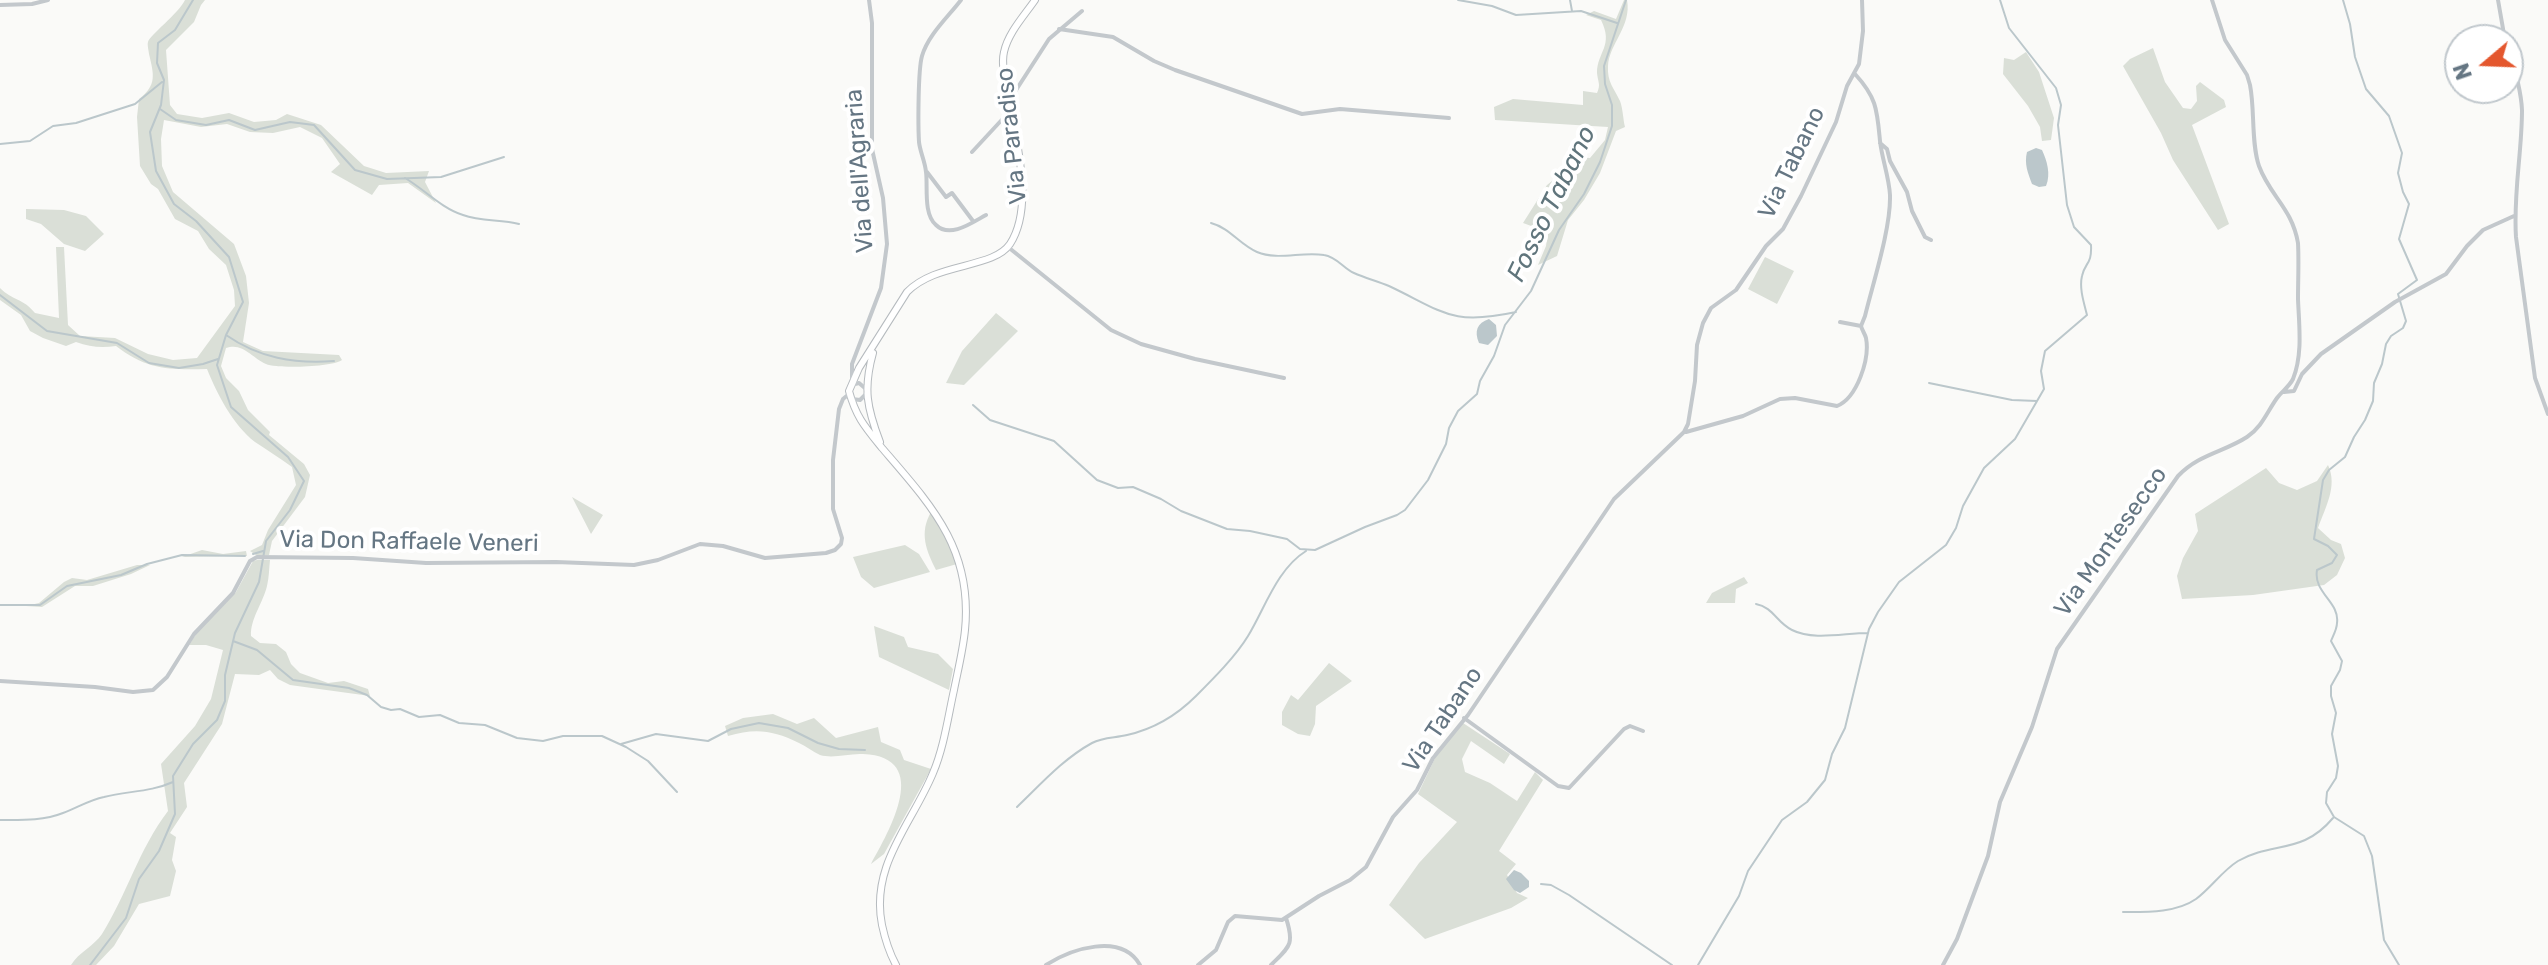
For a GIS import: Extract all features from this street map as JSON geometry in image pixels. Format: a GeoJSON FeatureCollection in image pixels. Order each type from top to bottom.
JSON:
{"type":"FeatureCollection","features":[{"type":"Feature","properties":{"kind":"main road","name":"Via Paradiso"},"geometry":{"type":"LineString","coordinates":[[1008,247],[1016,232],[1023,190],[1003,58],[1013,32],[1034,0]]}},
{"type":"Feature","properties":{"kind":"main road"},"geometry":{"type":"LineString","coordinates":[[896,965],[885,941],[881,919],[879,899],[882,878],[898,839],[933,773],[965,634],[965,580],[949,534],[932,507],[860,421],[850,396],[859,368],[907,292],[917,282],[948,269],[989,259],[1008,247]]}},
{"type":"Feature","properties":{"kind":"main road"},"geometry":{"type":"LineString","coordinates":[[875,345],[866,392],[869,413],[882,448]]}},
{"type":"Feature","properties":{"kind":"street"},"geometry":{"type":"LineString","coordinates":[[0,5],[48,0]]}},
{"type":"Feature","properties":{"kind":"street","name":"Via dell'Agraria"},"geometry":{"type":"LineString","coordinates":[[852,384],[852,364],[881,288],[887,244],[883,198],[872,149],[872,23],[869,0]]}},
{"type":"Feature","properties":{"kind":"street"},"geometry":{"type":"LineString","coordinates":[[961,0],[928,42],[921,58],[919,141],[927,172],[929,208],[936,225],[945,231],[954,230],[986,215]]}},
{"type":"Feature","properties":{"kind":"street","name":"Via Tabano"},"geometry":{"type":"LineString","coordinates":[[1286,918],[1366,867],[1393,817],[1417,790],[1433,758],[1464,718],[1614,499],[1684,432],[1688,424],[1697,345],[1703,323],[1711,308],[1736,290],[1766,246],[1783,229],[1830,134],[1862,50],[1862,0]]}},
{"type":"Feature","properties":{"kind":"street","name":"Via Montesecco"},"geometry":{"type":"LineString","coordinates":[[1943,965],[1957,939],[1988,856],[2000,802],[2032,727],[2057,649],[2178,476],[2187,466],[2253,432],[2294,375],[2300,330],[2296,229],[2260,168],[2250,85],[2225,40],[2212,0]]}},
{"type":"Feature","properties":{"kind":"street"},"geometry":{"type":"LineString","coordinates":[[2498,0],[2502,24]]}},
{"type":"Feature","properties":{"kind":"street"},"geometry":{"type":"LineString","coordinates":[[1009,101],[1040,51],[1059,29],[1082,11]]}},
{"type":"Feature","properties":{"kind":"street"},"geometry":{"type":"LineString","coordinates":[[1059,29],[1113,37],[1175,70],[1302,114],[1340,109],[1449,118]]}},
{"type":"Feature","properties":{"kind":"street","name":"Via Tabano"},"geometry":{"type":"LineString","coordinates":[[1684,432],[1743,416],[1780,399],[1795,398],[1824,405],[1842,404],[1857,386],[1866,356],[1866,338],[1861,326],[1889,215],[1890,195],[1877,107],[1865,84],[1855,74]]}},
{"type":"Feature","properties":{"kind":"street"},"geometry":{"type":"LineString","coordinates":[[2521,104],[2514,216],[2535,378],[2548,414]]}},
{"type":"Feature","properties":{"kind":"street"},"geometry":{"type":"LineString","coordinates":[[972,152],[1010,111]]}},
{"type":"Feature","properties":{"kind":"street"},"geometry":{"type":"LineString","coordinates":[[1880,142],[1887,149],[1907,192],[1919,226],[1925,237],[1931,240]]}},
{"type":"Feature","properties":{"kind":"street"},"geometry":{"type":"LineString","coordinates":[[927,172],[946,197],[952,193],[973,222]]}},
{"type":"Feature","properties":{"kind":"street"},"geometry":{"type":"LineString","coordinates":[[2283,392],[2294,391],[2302,374],[2321,354],[2395,302],[2446,274],[2483,230],[2514,216]]}},
{"type":"Feature","properties":{"kind":"street"},"geometry":{"type":"LineString","coordinates":[[1008,247],[1111,330],[1141,344],[1195,359],[1284,378]]}},
{"type":"Feature","properties":{"kind":"street"},"geometry":{"type":"LineString","coordinates":[[1840,322],[1861,326]]}},
{"type":"Feature","properties":{"kind":"street"},"geometry":{"type":"LineString","coordinates":[[850,396],[858,401],[866,392],[859,383],[852,384]]}},
{"type":"Feature","properties":{"kind":"street","name":"Via Don Raffaele Veneri"},"geometry":{"type":"LineString","coordinates":[[0,681],[133,692],[153,690],[167,677],[194,634],[225,603],[250,561],[257,557],[353,558],[426,563],[634,565],[658,560],[700,544],[723,546],[765,558],[831,551],[841,544],[842,538],[833,509],[833,460],[839,409],[843,399],[850,396]]}},
{"type":"Feature","properties":{"kind":"street"},"geometry":{"type":"LineString","coordinates":[[1464,718],[1565,788],[1569,788],[1624,729],[1630,726],[1643,731]]}},
{"type":"Feature","properties":{"kind":"street"},"geometry":{"type":"LineString","coordinates":[[1198,965],[1216,950],[1228,922],[1235,916],[1274,921],[1286,918],[1292,939],[1290,948],[1271,965]]}},
{"type":"Feature","properties":{"kind":"street"},"geometry":{"type":"LineString","coordinates":[[1046,965],[1080,948],[1111,947],[1132,954],[1139,964],[1148,965]]}},
{"type":"Feature","properties":{"kind":"shaded area"},"geometry":{"type":"Polygon","coordinates":[[[185,0],[205,0],[194,22],[166,50],[170,105],[177,114],[202,118],[229,113],[254,122],[276,120],[287,114],[321,125],[364,166],[386,173],[429,171],[425,182],[436,203],[408,183],[379,185],[372,195],[331,172],[340,164],[322,138],[300,127],[273,133],[250,132],[227,124],[201,127],[164,120],[162,166],[173,192],[234,244],[246,276],[249,303],[243,342],[263,351],[339,355],[342,360],[317,366],[272,366],[237,347],[226,348],[221,366],[226,378],[239,391],[248,410],[270,432],[269,435],[304,464],[310,475],[305,497],[272,541],[269,555],[256,555],[250,551],[262,545],[296,485],[292,467],[255,442],[240,427],[221,399],[207,369],[159,367],[138,360],[116,346],[96,347],[76,342],[66,346],[30,331],[21,315],[0,300],[0,288],[35,313],[59,318],[56,247],[64,247],[68,325],[80,336],[115,338],[148,354],[173,360],[197,358],[235,306],[234,290],[226,265],[209,249],[198,231],[175,219],[140,166],[139,99],[149,89],[153,79],[148,42],[185,0]]]}},
{"type":"Feature","properties":{"kind":"shaded area"},"geometry":{"type":"Polygon","coordinates":[[[1624,0],[1627,0],[1628,9],[1626,18],[1609,58],[1608,72],[1621,104],[1625,127],[1616,131],[1600,173],[1568,220],[1557,256],[1538,265],[1548,232],[1523,223],[1547,185],[1561,174],[1567,156],[1590,158],[1605,140],[1608,127],[1495,120],[1494,107],[1513,99],[1583,105],[1583,91],[1597,93],[1598,90],[1598,66],[1606,36],[1601,20],[1586,15],[1594,11],[1616,19],[1624,0]]]}},
{"type":"Feature","properties":{"kind":"shaded area"},"geometry":{"type":"Polygon","coordinates":[[[2153,48],[2165,82],[2183,108],[2191,109],[2197,101],[2196,86],[2200,82],[2224,100],[2226,107],[2192,125],[2229,224],[2218,230],[2173,160],[2123,66],[2130,59],[2153,48]]]}},
{"type":"Feature","properties":{"kind":"shaded area"},"geometry":{"type":"Polygon","coordinates":[[[2026,52],[2039,72],[2054,118],[2051,140],[2042,141],[2040,127],[2028,106],[2003,74],[2004,58],[2014,60],[2026,52]]]}},
{"type":"Feature","properties":{"kind":"shaded area"},"geometry":{"type":"Polygon","coordinates":[[[2036,148],[2042,150],[2047,163],[2046,186],[2032,184],[2028,172],[2027,152],[2036,148]]]}},
{"type":"Feature","properties":{"kind":"shaded area"},"geometry":{"type":"Polygon","coordinates":[[[26,209],[64,210],[86,216],[104,234],[85,251],[64,244],[41,224],[26,219],[26,209]]]}},
{"type":"Feature","properties":{"kind":"shaded area"},"geometry":{"type":"Polygon","coordinates":[[[1765,257],[1794,271],[1777,304],[1748,289],[1765,257]]]}},
{"type":"Feature","properties":{"kind":"shaded area"},"geometry":{"type":"Polygon","coordinates":[[[996,313],[1018,331],[964,385],[946,383],[962,351],[996,313]]]}},
{"type":"Feature","properties":{"kind":"shaded area"},"geometry":{"type":"Polygon","coordinates":[[[1489,319],[1496,325],[1497,336],[1488,345],[1479,343],[1477,331],[1479,325],[1489,319]]]}},
{"type":"Feature","properties":{"kind":"shaded area"},"geometry":{"type":"Polygon","coordinates":[[[2328,465],[2331,489],[2318,528],[2331,540],[2341,544],[2345,558],[2337,575],[2324,585],[2253,595],[2182,599],[2177,576],[2198,531],[2195,514],[2266,468],[2279,483],[2297,490],[2317,481],[2328,465]]]}},
{"type":"Feature","properties":{"kind":"shaded area"},"geometry":{"type":"Polygon","coordinates":[[[572,497],[603,515],[591,534],[572,497]]]}},
{"type":"Feature","properties":{"kind":"shaded area"},"geometry":{"type":"Polygon","coordinates":[[[931,512],[957,564],[936,570],[925,541],[925,527],[931,512]]]}},
{"type":"Feature","properties":{"kind":"shaded area"},"geometry":{"type":"Polygon","coordinates":[[[905,545],[919,554],[930,572],[874,588],[861,577],[853,557],[905,545]]]}},
{"type":"Feature","properties":{"kind":"shaded area"},"geometry":{"type":"Polygon","coordinates":[[[202,550],[223,554],[246,551],[247,556],[182,557],[202,550]]]}},
{"type":"Feature","properties":{"kind":"shaded area"},"geometry":{"type":"Polygon","coordinates":[[[270,560],[267,586],[251,636],[260,643],[276,644],[286,652],[291,664],[300,673],[328,683],[344,681],[368,689],[370,696],[290,685],[270,670],[259,675],[235,674],[222,724],[184,783],[187,807],[170,833],[176,837],[172,860],[176,871],[170,896],[139,904],[114,946],[96,965],[71,965],[102,934],[149,841],[168,811],[161,764],[195,726],[211,699],[223,650],[206,645],[189,645],[236,592],[253,561],[270,560]]]}},
{"type":"Feature","properties":{"kind":"shaded area"},"geometry":{"type":"Polygon","coordinates":[[[137,565],[150,565],[93,586],[75,586],[42,607],[26,606],[39,603],[72,578],[87,580],[137,565]]]}},
{"type":"Feature","properties":{"kind":"shaded area"},"geometry":{"type":"Polygon","coordinates":[[[1744,577],[1748,583],[1736,589],[1735,603],[1706,603],[1712,593],[1744,577]]]}},
{"type":"Feature","properties":{"kind":"shaded area"},"geometry":{"type":"Polygon","coordinates":[[[874,626],[904,637],[908,647],[938,654],[953,669],[949,690],[879,657],[874,626]]]}},
{"type":"Feature","properties":{"kind":"shaded area"},"geometry":{"type":"Polygon","coordinates":[[[1329,663],[1352,681],[1316,706],[1315,724],[1310,736],[1298,734],[1282,725],[1282,712],[1291,695],[1298,700],[1329,663]]]}},
{"type":"Feature","properties":{"kind":"shaded area"},"geometry":{"type":"Polygon","coordinates":[[[773,714],[797,724],[814,718],[836,738],[878,727],[881,742],[900,750],[904,760],[931,769],[884,854],[871,864],[900,798],[901,781],[896,768],[884,758],[863,754],[820,755],[802,744],[772,733],[755,731],[728,736],[725,726],[743,718],[773,714]]]}},
{"type":"Feature","properties":{"kind":"shaded area"},"geometry":{"type":"Polygon","coordinates":[[[1463,723],[1510,754],[1504,764],[1471,741],[1462,759],[1465,772],[1490,783],[1517,801],[1535,772],[1543,780],[1499,851],[1516,864],[1507,875],[1517,893],[1528,898],[1511,908],[1425,939],[1389,905],[1419,863],[1457,822],[1418,794],[1436,756],[1463,723]]]}},
{"type":"Feature","properties":{"kind":"shaded area"},"geometry":{"type":"Polygon","coordinates":[[[1514,870],[1529,881],[1529,887],[1520,893],[1506,879],[1514,870]]]}},
{"type":"Feature","properties":{"kind":"waterway"},"geometry":{"type":"LineString","coordinates":[[90,965],[126,918],[139,879],[159,851],[175,814],[173,776],[193,744],[217,720],[225,701],[225,675],[235,633],[259,582],[266,541],[290,510],[304,481],[288,457],[231,407],[217,365],[226,335],[243,302],[229,257],[196,221],[174,204],[156,171],[150,132],[161,105],[164,80],[157,63],[158,43],[175,30],[193,0]]}},
{"type":"Feature","properties":{"kind":"waterway"},"geometry":{"type":"LineString","coordinates":[[1458,0],[1492,6],[1516,15],[1581,11],[1617,23]]}},
{"type":"Feature","properties":{"kind":"waterway"},"geometry":{"type":"LineString","coordinates":[[1570,0],[1572,11]]}},
{"type":"Feature","properties":{"kind":"waterway","name":"Fosso Tabano"},"geometry":{"type":"LineString","coordinates":[[973,405],[990,420],[1054,441],[1097,480],[1118,488],[1133,487],[1227,529],[1287,539],[1300,549],[1315,550],[1397,515],[1405,510],[1428,480],[1458,411],[1477,394],[1505,325],[1531,291],[1559,230],[1584,194],[1600,162],[1612,126],[1612,105],[1605,84],[1604,66],[1626,0]]}},
{"type":"Feature","properties":{"kind":"waterway"},"geometry":{"type":"LineString","coordinates":[[1698,965],[1739,896],[1748,871],[1782,820],[1807,802],[1825,780],[1832,754],[1845,728],[1869,629],[1878,612],[1899,582],[1946,545],[1984,468],[2015,439],[2044,389],[2041,371],[2045,351],[2087,315],[2081,281],[2091,245],[2074,227],[2067,205],[2058,125],[2061,105],[2056,88],[2009,28],[2000,0]]}},
{"type":"Feature","properties":{"kind":"waterway"},"geometry":{"type":"LineString","coordinates":[[2343,0],[2355,57],[2366,89],[2389,116],[2402,153],[2398,173],[2409,204],[2399,239],[2417,280],[2398,294],[2406,321],[2386,344],[2374,383],[2373,401],[2365,420],[2345,457],[2329,470],[2323,480],[2314,539],[2337,555],[2332,563],[2317,570],[2317,578],[2335,609],[2336,628],[2331,641],[2342,661],[2331,686],[2336,713],[2332,734],[2338,766],[2336,778],[2327,792],[2326,803],[2334,817],[2364,836],[2372,856],[2384,940],[2399,965]]}},
{"type":"Feature","properties":{"kind":"waterway"},"geometry":{"type":"LineString","coordinates":[[0,144],[30,141],[53,126],[76,123],[135,104],[162,82]]}},
{"type":"Feature","properties":{"kind":"waterway"},"geometry":{"type":"LineString","coordinates":[[160,109],[176,120],[206,125],[229,120],[255,130],[290,122],[314,125],[355,170],[387,179],[441,177],[504,157]]}},
{"type":"Feature","properties":{"kind":"waterway"},"geometry":{"type":"LineString","coordinates":[[405,178],[455,212],[477,219],[519,224]]}},
{"type":"Feature","properties":{"kind":"waterway"},"geometry":{"type":"LineString","coordinates":[[1211,223],[1265,255],[1329,256],[1354,273],[1449,314],[1476,318],[1516,312]]}},
{"type":"Feature","properties":{"kind":"waterway"},"geometry":{"type":"LineString","coordinates":[[0,295],[47,331],[117,343],[149,363],[179,368],[218,359]]}},
{"type":"Feature","properties":{"kind":"waterway"},"geometry":{"type":"LineString","coordinates":[[226,335],[251,349],[277,358],[334,361]]}},
{"type":"Feature","properties":{"kind":"waterway"},"geometry":{"type":"LineString","coordinates":[[1929,383],[2012,400],[2037,401]]}},
{"type":"Feature","properties":{"kind":"waterway"},"geometry":{"type":"LineString","coordinates":[[253,554],[263,551]]}},
{"type":"Feature","properties":{"kind":"waterway"},"geometry":{"type":"LineString","coordinates":[[1017,807],[1081,749],[1100,740],[1146,729],[1189,703],[1237,651],[1279,578],[1306,551]]}},
{"type":"Feature","properties":{"kind":"waterway"},"geometry":{"type":"LineString","coordinates":[[0,605],[40,605],[67,586],[121,575],[182,555],[245,556]]}},
{"type":"Feature","properties":{"kind":"waterway"},"geometry":{"type":"LineString","coordinates":[[1756,604],[1767,608],[1787,627],[1801,633],[1819,636],[1868,633]]}},
{"type":"Feature","properties":{"kind":"waterway"},"geometry":{"type":"LineString","coordinates":[[233,641],[257,650],[293,680],[349,688],[391,710],[400,709],[419,717],[440,715],[459,723],[485,725],[517,738],[543,741],[563,736],[602,736],[648,761],[677,792]]}},
{"type":"Feature","properties":{"kind":"waterway"},"geometry":{"type":"LineString","coordinates":[[621,744],[656,734],[708,741],[731,729],[759,723],[788,728],[818,743],[839,749],[865,750]]}},
{"type":"Feature","properties":{"kind":"waterway"},"geometry":{"type":"LineString","coordinates":[[0,820],[48,817],[99,798],[173,782]]}},
{"type":"Feature","properties":{"kind":"waterway"},"geometry":{"type":"LineString","coordinates":[[2123,912],[2161,911],[2188,904],[2238,861],[2263,851],[2299,843],[2321,830],[2333,818]]}},
{"type":"Feature","properties":{"kind":"waterway"},"geometry":{"type":"LineString","coordinates":[[1541,884],[1551,885],[1569,895],[1672,965]]}}]}
